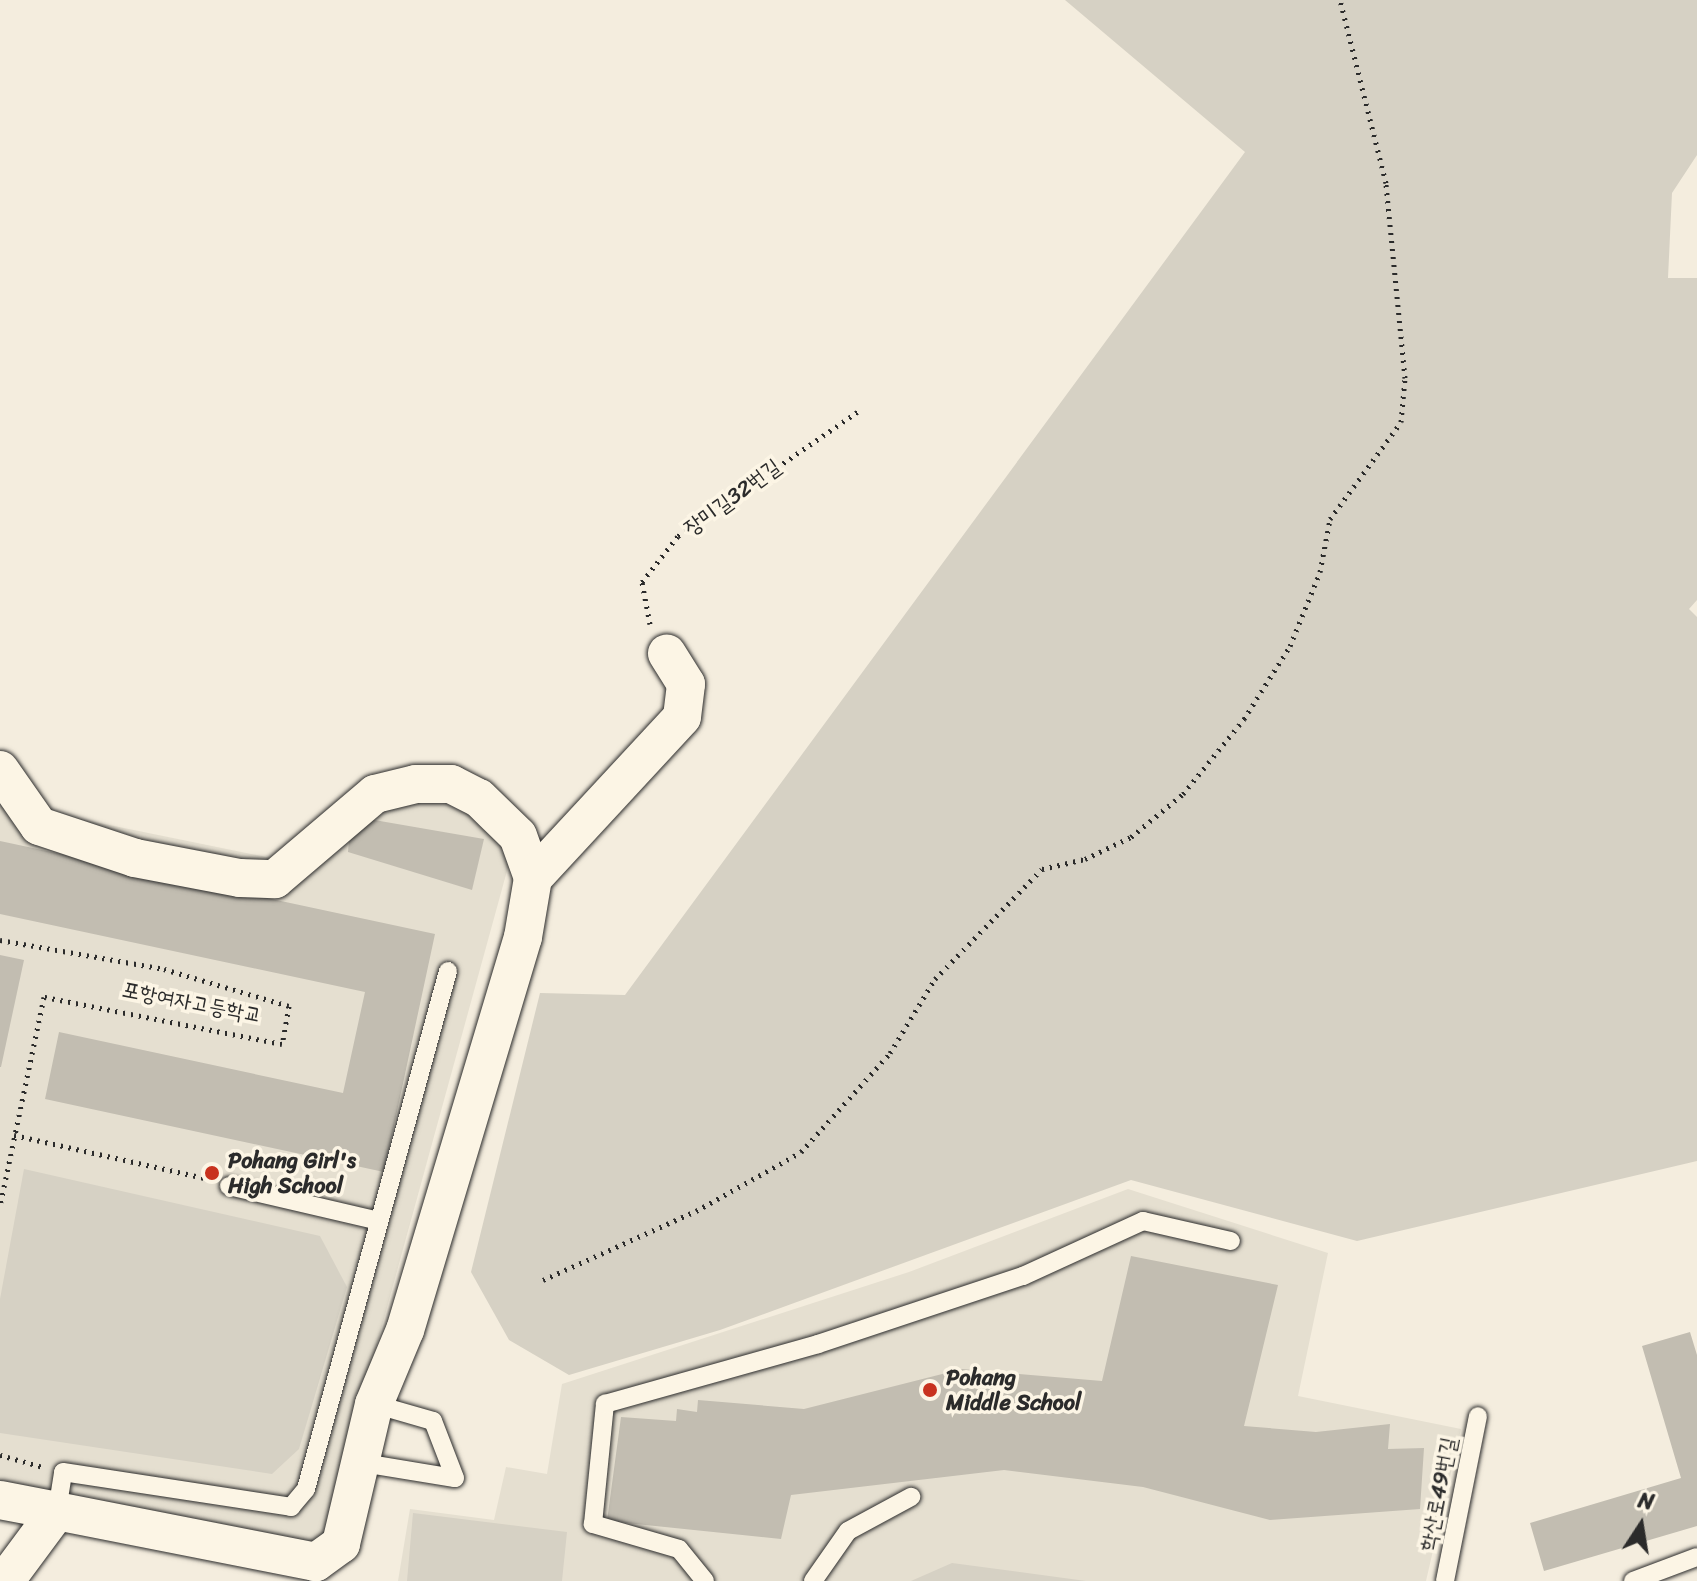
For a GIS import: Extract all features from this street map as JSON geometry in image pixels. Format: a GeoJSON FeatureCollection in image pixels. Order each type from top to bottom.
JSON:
{"type":"FeatureCollection","features":[{"type":"Feature","properties":{"kind":"street"},"geometry":{"type":"LineString","coordinates":[[533,878],[682,717],[686,684],[667,653]]}},
{"type":"Feature","properties":{"kind":"street"},"geometry":{"type":"LineString","coordinates":[[0,770],[39,826],[135,858],[240,878],[275,879],[375,794],[416,784],[451,784],[479,798],[518,836],[533,878],[523,937],[405,1330],[374,1404],[363,1463],[341,1544],[316,1562],[0,1500]]}},
{"type":"Feature","properties":{"kind":"street"},"geometry":{"type":"LineString","coordinates":[[5,1581],[57,1511]]}},
{"type":"Feature","properties":{"kind":"lane"},"geometry":{"type":"LineString","coordinates":[[57,1511],[63,1472],[291,1507],[306,1489],[448,971]]}},
{"type":"Feature","properties":{"kind":"lane"},"geometry":{"type":"LineString","coordinates":[[229,1186],[379,1221]]}},
{"type":"Feature","properties":{"kind":"lane"},"geometry":{"type":"LineString","coordinates":[[705,1581],[679,1549],[593,1524],[605,1404],[818,1344],[1023,1276],[1143,1221],[1231,1241]]}},
{"type":"Feature","properties":{"kind":"lane"},"geometry":{"type":"LineString","coordinates":[[363,1463],[455,1478],[433,1421],[374,1404]]}},
{"type":"Feature","properties":{"kind":"lane","name":"학산로49번길"},"geometry":{"type":"LineString","coordinates":[[1445,1581],[1478,1416]]}},
{"type":"Feature","properties":{"kind":"lane"},"geometry":{"type":"LineString","coordinates":[[813,1581],[848,1531],[911,1497]]}},
{"type":"Feature","properties":{"kind":"lane"},"geometry":{"type":"LineString","coordinates":[[1633,1581],[1697,1557]]}},
{"type":"Feature","properties":{"kind":"path"},"geometry":{"type":"LineString","coordinates":[[543,1280],[696,1211],[801,1152],[890,1053],[935,979],[1042,869],[1085,859],[1131,837],[1183,794],[1244,719],[1290,646],[1320,572],[1330,519],[1401,422],[1405,378],[1386,183],[1340,0]]}},
{"type":"Feature","properties":{"kind":"path","name":"장미길32번길"},"geometry":{"type":"LineString","coordinates":[[667,653],[648,620],[642,582],[678,536],[860,410]]}},
{"type":"Feature","properties":{"kind":"path","name":"포항여자고등학교"},"geometry":{"type":"LineString","coordinates":[[0,940],[164,969],[289,1006],[282,1044],[44,997],[0,1205]]}},
{"type":"Feature","properties":{"kind":"path"},"geometry":{"type":"LineString","coordinates":[[14,1135],[175,1167],[229,1186]]}},
{"type":"Feature","properties":{"kind":"path"},"geometry":{"type":"LineString","coordinates":[[0,1455],[63,1472]]}},
{"type":"Feature","properties":{"kind":"shaded area"},"geometry":{"type":"Polygon","coordinates":[[[1065,0],[1697,0],[1697,155],[1672,193],[1668,278],[1697,278],[1697,600],[1689,609],[1697,617],[1697,1161],[1357,1241],[1131,1180],[720,1330],[569,1375],[509,1340],[471,1272],[540,993],[625,995],[1245,152],[1065,0]]]}},
{"type":"Feature","properties":{"kind":"shaded area","name":"Pohang Girl's High School"},"geometry":{"type":"Polygon","coordinates":[[[0,782],[31,809],[295,863],[390,798],[494,810],[510,860],[322,1544],[0,1483],[0,782]]]}},
{"type":"Feature","properties":{"kind":"shaded area"},"geometry":{"type":"Polygon","coordinates":[[[24,1169],[320,1236],[347,1287],[299,1449],[272,1474],[0,1433],[0,1299],[24,1169]]]}},
{"type":"Feature","properties":{"kind":"shaded area","name":"Pohang Middle School"},"geometry":{"type":"Polygon","coordinates":[[[1128,1189],[1328,1253],[1298,1396],[1461,1429],[1426,1581],[398,1581],[410,1509],[494,1520],[506,1467],[547,1474],[562,1384],[909,1272],[1128,1189]]]}},
{"type":"Feature","properties":{"kind":"shaded area"},"geometry":{"type":"Polygon","coordinates":[[[413,1513],[567,1532],[562,1581],[407,1581],[413,1513]]]}},
{"type":"Feature","properties":{"kind":"shaded area"},"geometry":{"type":"Polygon","coordinates":[[[952,1563],[1086,1581],[911,1581],[952,1563]]]}},
{"type":"Feature","properties":{"kind":"building"},"geometry":{"type":"Polygon","coordinates":[[[351,816],[484,839],[472,890],[348,852],[351,816]]]}},
{"type":"Feature","properties":{"kind":"building"},"geometry":{"type":"Polygon","coordinates":[[[0,841],[435,934],[384,1172],[45,1099],[59,1032],[343,1093],[365,992],[0,914],[0,841]]]}},
{"type":"Feature","properties":{"kind":"building"},"geometry":{"type":"Polygon","coordinates":[[[0,955],[24,960],[1,1067],[0,1067],[0,955]]]}},
{"type":"Feature","properties":{"kind":"building"},"geometry":{"type":"Polygon","coordinates":[[[1131,1256],[1278,1285],[1244,1426],[1316,1432],[1390,1424],[1388,1449],[1424,1448],[1420,1509],[1270,1520],[1143,1487],[1004,1470],[791,1495],[781,1539],[607,1521],[621,1417],[676,1421],[677,1409],[697,1412],[698,1400],[804,1409],[962,1369],[1102,1381],[1131,1256]]]}},
{"type":"Feature","properties":{"kind":"building"},"geometry":{"type":"Polygon","coordinates":[[[1690,1332],[1697,1355],[1697,1526],[1544,1571],[1530,1523],[1681,1478],[1642,1346],[1690,1332]]]}},
{"type":"Feature","properties":{"kind":"place","name":"Pohang Girl's High School"},"geometry":{"type":"Point","coordinates":[212,1173]}},
{"type":"Feature","properties":{"kind":"place","name":"Pohang Middle School"},"geometry":{"type":"Point","coordinates":[930,1390]}}]}
